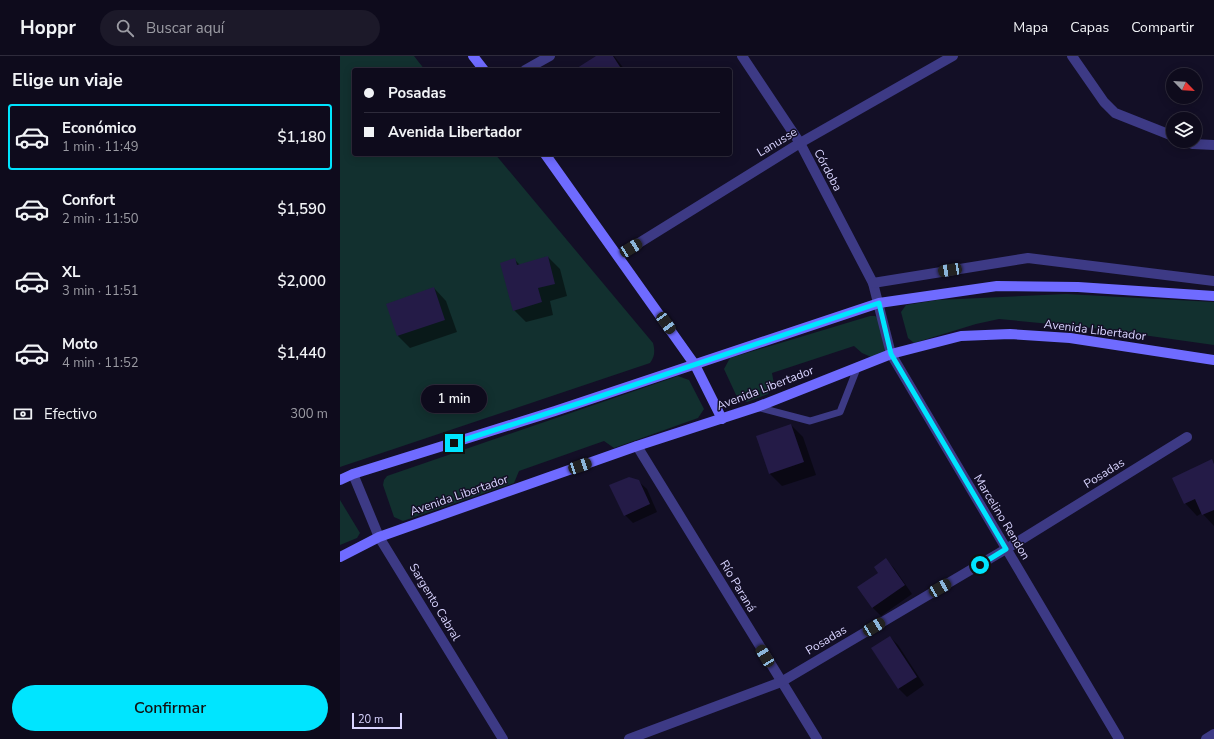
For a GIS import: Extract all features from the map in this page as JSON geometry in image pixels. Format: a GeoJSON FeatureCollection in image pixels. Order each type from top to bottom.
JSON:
{"type":"FeatureCollection","features":[{"type":"Feature","properties":{"kind":"main road"},"geometry":{"type":"LineString","coordinates":[[473,56],[482,68]]}},
{"type":"Feature","properties":{"kind":"main road"},"geometry":{"type":"LineString","coordinates":[[546,156],[695,365],[722,419]]}},
{"type":"Feature","properties":{"kind":"main road"},"geometry":{"type":"LineString","coordinates":[[340,480],[353,474],[555,411],[879,303],[997,286],[1078,287],[1214,296]]}},
{"type":"Feature","properties":{"kind":"main road","name":"Avenida Libertador"},"geometry":{"type":"LineString","coordinates":[[340,557],[379,537],[637,446],[757,407],[891,354],[961,336],[1010,334],[1070,338],[1214,360]]}},
{"type":"Feature","properties":{"kind":"street"},"geometry":{"type":"LineString","coordinates":[[529,68],[550,56]]}},
{"type":"Feature","properties":{"kind":"street","name":"Córdoba"},"geometry":{"type":"LineString","coordinates":[[742,56],[800,143],[873,283],[879,303]]}},
{"type":"Feature","properties":{"kind":"street","name":"Lanusse"},"geometry":{"type":"LineString","coordinates":[[618,256],[800,143],[953,56]]}},
{"type":"Feature","properties":{"kind":"street"},"geometry":{"type":"LineString","coordinates":[[1072,56],[1104,102],[1115,113],[1166,133]]}},
{"type":"Feature","properties":{"kind":"street"},"geometry":{"type":"LineString","coordinates":[[1202,144],[1214,145]]}},
{"type":"Feature","properties":{"kind":"street"},"geometry":{"type":"LineString","coordinates":[[873,283],[1028,258],[1214,281]]}},
{"type":"Feature","properties":{"kind":"street","name":"Marcelino Rendon"},"geometry":{"type":"LineString","coordinates":[[879,303],[891,354],[1119,739]]}},
{"type":"Feature","properties":{"kind":"street","name":"Posadas"},"geometry":{"type":"LineString","coordinates":[[630,739],[781,682],[1006,549],[1187,437]]}},
{"type":"Feature","properties":{"kind":"street","name":"Río Paraná"},"geometry":{"type":"LineString","coordinates":[[637,446],[817,739]]}},
{"type":"Feature","properties":{"kind":"street","name":"Sargento Cabral"},"geometry":{"type":"LineString","coordinates":[[353,474],[379,537],[503,739]]}},
{"type":"Feature","properties":{"kind":"street"},"geometry":{"type":"LineString","coordinates":[[1206,739],[1214,734]]}},
{"type":"Feature","properties":{"kind":"lane"},"geometry":{"type":"LineString","coordinates":[[757,407],[810,421],[840,412],[858,366]]}},
{"type":"Feature","properties":{"kind":"green space"},"geometry":{"type":"Polygon","coordinates":[[[340,56],[414,56],[423,68],[352,68],[352,156],[497,156],[653,343],[654,353],[650,363],[340,467],[340,56]]]}},
{"type":"Feature","properties":{"kind":"green space"},"geometry":{"type":"Polygon","coordinates":[[[1066,294],[1214,302],[1214,345],[1093,328],[999,319],[976,324],[914,343],[908,338],[901,312],[906,305],[937,300],[1066,294]]]}},
{"type":"Feature","properties":{"kind":"green space"},"geometry":{"type":"Polygon","coordinates":[[[870,316],[875,316],[880,319],[885,350],[883,354],[871,357],[862,353],[854,346],[772,373],[774,384],[768,394],[747,402],[737,397],[724,369],[730,358],[870,316]]]}},
{"type":"Feature","properties":{"kind":"green space"},"geometry":{"type":"Polygon","coordinates":[[[678,376],[689,380],[704,409],[698,418],[614,448],[604,441],[519,471],[514,483],[403,521],[394,517],[383,485],[387,476],[678,376]]]}},
{"type":"Feature","properties":{"kind":"green space"},"geometry":{"type":"Polygon","coordinates":[[[340,500],[360,533],[357,538],[340,545],[340,500]]]}},
{"type":"Feature","properties":{"kind":"building"},"geometry":{"type":"Polygon","coordinates":[[[596,56],[613,56],[621,68],[577,68],[596,56]]]}},
{"type":"Feature","properties":{"kind":"building"},"geometry":{"type":"Polygon","coordinates":[[[548,256],[555,284],[538,288],[542,302],[513,311],[500,263],[515,258],[517,265],[548,256]]]}},
{"type":"Feature","properties":{"kind":"building"},"geometry":{"type":"Polygon","coordinates":[[[434,287],[445,320],[397,336],[386,304],[434,287]]]}},
{"type":"Feature","properties":{"kind":"building"},"geometry":{"type":"Polygon","coordinates":[[[791,424],[804,462],[769,474],[756,436],[791,424]]]}},
{"type":"Feature","properties":{"kind":"building"},"geometry":{"type":"Polygon","coordinates":[[[1212,459],[1214,464],[1214,510],[1202,515],[1195,499],[1184,504],[1172,478],[1212,459]]]}},
{"type":"Feature","properties":{"kind":"building"},"geometry":{"type":"Polygon","coordinates":[[[629,477],[639,480],[650,504],[624,516],[609,485],[629,477]]]}},
{"type":"Feature","properties":{"kind":"building"},"geometry":{"type":"Polygon","coordinates":[[[886,558],[905,585],[872,608],[857,587],[878,573],[874,567],[886,558]]]}},
{"type":"Feature","properties":{"kind":"building"},"geometry":{"type":"Polygon","coordinates":[[[890,636],[917,677],[898,689],[871,648],[890,636]]]}},
{"type":"Feature","properties":{"kind":"route"},"geometry":{"type":"LineString","coordinates":[[454,443],[583,402],[879,303],[891,354],[1006,549],[980,565]]}}]}
